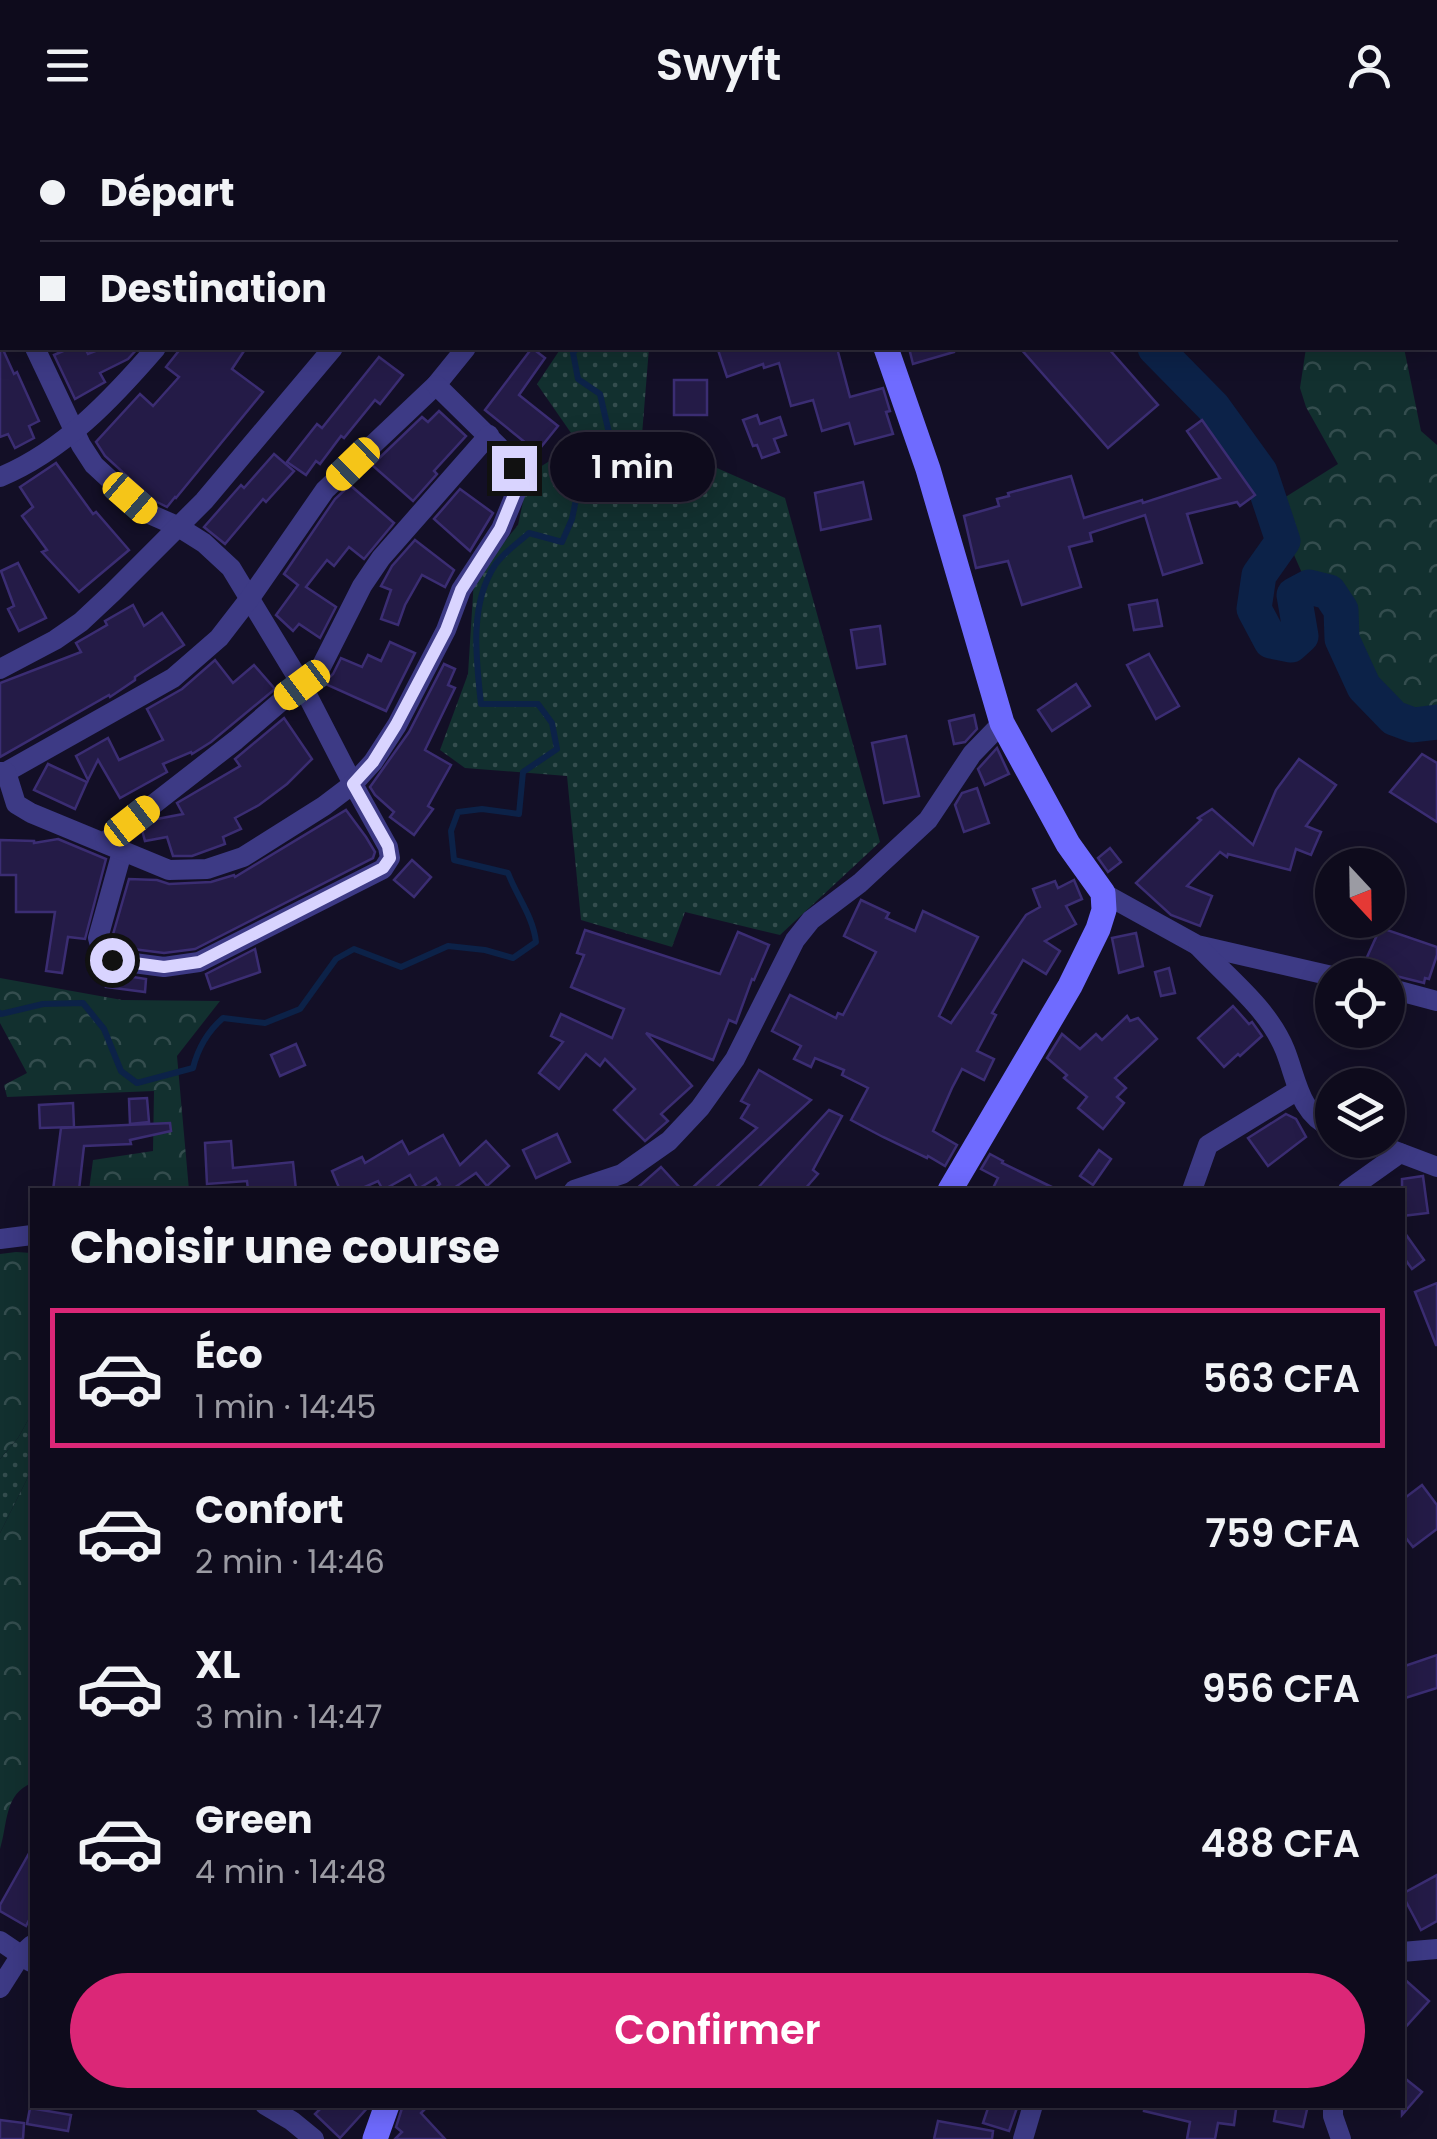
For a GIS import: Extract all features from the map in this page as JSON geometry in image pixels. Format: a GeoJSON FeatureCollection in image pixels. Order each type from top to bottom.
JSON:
{"type":"FeatureCollection","features":[{"type":"Feature","properties":{"kind":"street"},"geometry":{"type":"LineString","coordinates":[[36,350],[94,465],[145,512],[204,543],[231,568],[302,685],[388,846],[390,858],[383,868],[199,962],[164,967],[112,960],[102,952],[98,938],[114,847],[210,761],[302,685],[321,667],[380,558],[489,435]]}},
{"type":"Feature","properties":{"kind":"street"},"geometry":{"type":"LineString","coordinates":[[0,477],[75,432],[154,350]]}},
{"type":"Feature","properties":{"kind":"street"},"geometry":{"type":"LineString","coordinates":[[0,669],[80,622],[204,500],[331,350]]}},
{"type":"Feature","properties":{"kind":"street"},"geometry":{"type":"LineString","coordinates":[[436,386],[489,435],[514,468],[516,490],[500,529],[461,590],[446,630],[396,725],[373,762],[353,784],[243,857],[207,870],[169,870],[16,804],[3,772],[173,678],[219,638],[326,490],[436,386],[464,350]]}},
{"type":"Feature","properties":{"kind":"street"},"geometry":{"type":"LineString","coordinates":[[887,350],[928,468],[1002,724],[1060,830],[1102,893],[1104,910],[1070,986],[951,1188]]}},
{"type":"Feature","properties":{"kind":"street"},"geometry":{"type":"LineString","coordinates":[[580,1188],[622,1174],[669,1141],[700,1108],[736,1058],[794,940],[811,920],[860,883],[928,820],[972,754],[1002,724]]}},
{"type":"Feature","properties":{"kind":"street"},"geometry":{"type":"LineString","coordinates":[[1102,893],[1197,945],[1315,972]]}},
{"type":"Feature","properties":{"kind":"street"},"geometry":{"type":"LineString","coordinates":[[1197,945],[1255,1003],[1272,1026],[1298,1090],[1315,1116]]}},
{"type":"Feature","properties":{"kind":"street"},"geometry":{"type":"LineString","coordinates":[[1405,993],[1437,1001]]}},
{"type":"Feature","properties":{"kind":"street"},"geometry":{"type":"LineString","coordinates":[[1193,1188],[1208,1145],[1298,1090]]}},
{"type":"Feature","properties":{"kind":"street"},"geometry":{"type":"LineString","coordinates":[[1405,1155],[1437,1166]]}},
{"type":"Feature","properties":{"kind":"street"},"geometry":{"type":"LineString","coordinates":[[1351,1188],[1393,1158]]}},
{"type":"Feature","properties":{"kind":"street"},"geometry":{"type":"LineString","coordinates":[[0,1239],[30,1235]]}},
{"type":"Feature","properties":{"kind":"street"},"geometry":{"type":"LineString","coordinates":[[0,1941],[29,1954],[0,1988]]}},
{"type":"Feature","properties":{"kind":"street"},"geometry":{"type":"LineString","coordinates":[[1405,1952],[1437,1948]]}},
{"type":"Feature","properties":{"kind":"street"},"geometry":{"type":"LineString","coordinates":[[269,2108],[314,2139]]}},
{"type":"Feature","properties":{"kind":"street"},"geometry":{"type":"LineString","coordinates":[[375,2139],[386,2108]]}},
{"type":"Feature","properties":{"kind":"street"},"geometry":{"type":"LineString","coordinates":[[1023,2139],[1032,2108]]}},
{"type":"Feature","properties":{"kind":"street"},"geometry":{"type":"LineString","coordinates":[[1333,2108],[1341,2139]]}},
{"type":"Feature","properties":{"kind":"green space"},"geometry":{"type":"Polygon","coordinates":[[[560,350],[649,350],[642,435],[785,498],[880,842],[780,935],[685,912],[672,947],[581,920],[567,776],[465,768],[440,750],[468,674],[474,579],[518,525],[529,474],[578,443],[537,384],[560,350]]]}},
{"type":"Feature","properties":{"kind":"green space"},"geometry":{"type":"Polygon","coordinates":[[[1306,350],[1404,350],[1421,431],[1437,445],[1437,729],[1423,715],[1391,696],[1367,671],[1351,640],[1347,603],[1335,583],[1305,580],[1291,548],[1276,503],[1338,464],[1306,407],[1300,388],[1306,350]]]}},
{"type":"Feature","properties":{"kind":"green space"},"geometry":{"type":"Polygon","coordinates":[[[0,978],[122,1000],[220,1001],[177,1056],[189,1188],[89,1188],[93,1160],[153,1151],[154,1091],[7,1097],[4,1085],[27,1073],[0,1023],[0,978]]]}},
{"type":"Feature","properties":{"kind":"green space"},"geometry":{"type":"Polygon","coordinates":[[[30,1253],[30,1417],[0,1459],[0,1254],[30,1253]]]}},
{"type":"Feature","properties":{"kind":"green space"},"geometry":{"type":"Polygon","coordinates":[[[30,1417],[30,1473],[0,1533],[0,1459],[30,1417]]]}},
{"type":"Feature","properties":{"kind":"green space"},"geometry":{"type":"Polygon","coordinates":[[[30,1473],[30,1784],[16,1794],[8,1810],[0,1849],[0,1533],[30,1473]]]}},
{"type":"Feature","properties":{"kind":"building"},"geometry":{"type":"Polygon","coordinates":[[[0,350],[3,350],[39,421],[29,426],[34,438],[15,448],[8,434],[0,437],[0,350]]]}},
{"type":"Feature","properties":{"kind":"building"},"geometry":{"type":"Polygon","coordinates":[[[65,350],[86,350],[88,354],[98,350],[136,350],[128,359],[100,373],[105,382],[75,399],[54,355],[65,350]]]}},
{"type":"Feature","properties":{"kind":"building"},"geometry":{"type":"Polygon","coordinates":[[[179,350],[245,350],[232,369],[263,392],[167,507],[153,500],[105,456],[96,442],[140,394],[153,406],[179,377],[166,367],[179,350]]]}},
{"type":"Feature","properties":{"kind":"building"},"geometry":{"type":"Polygon","coordinates":[[[530,350],[545,358],[519,395],[558,426],[537,452],[485,410],[530,350]]]}},
{"type":"Feature","properties":{"kind":"building"},"geometry":{"type":"Polygon","coordinates":[[[718,350],[838,350],[850,397],[883,388],[893,434],[855,444],[849,423],[822,431],[813,400],[791,406],[779,363],[764,368],[763,364],[727,377],[718,350]]]}},
{"type":"Feature","properties":{"kind":"building"},"geometry":{"type":"Polygon","coordinates":[[[910,350],[954,350],[954,352],[913,364],[910,350]]]}},
{"type":"Feature","properties":{"kind":"building"},"geometry":{"type":"Polygon","coordinates":[[[1022,350],[1110,350],[1158,405],[1108,448],[1022,350]]]}},
{"type":"Feature","properties":{"kind":"building"},"geometry":{"type":"Polygon","coordinates":[[[379,357],[403,375],[380,404],[375,400],[306,475],[287,462],[317,424],[322,428],[379,357]]]}},
{"type":"Feature","properties":{"kind":"building"},"geometry":{"type":"Polygon","coordinates":[[[674,380],[707,380],[707,415],[674,415],[674,380]]]}},
{"type":"Feature","properties":{"kind":"building"},"geometry":{"type":"Polygon","coordinates":[[[439,411],[466,436],[413,501],[372,465],[422,417],[428,422],[439,411]]]}},
{"type":"Feature","properties":{"kind":"building"},"geometry":{"type":"Polygon","coordinates":[[[757,415],[760,424],[780,417],[786,435],[774,439],[779,452],[762,458],[743,420],[757,415]]]}},
{"type":"Feature","properties":{"kind":"building"},"geometry":{"type":"Polygon","coordinates":[[[1202,420],[1255,495],[1240,506],[1237,502],[1187,514],[1202,563],[1163,575],[1145,515],[1090,533],[1092,541],[1069,547],[1081,587],[1022,605],[1008,561],[976,568],[964,516],[999,506],[997,499],[1009,496],[1008,493],[1071,476],[1084,518],[1220,478],[1187,431],[1202,420]]]}},
{"type":"Feature","properties":{"kind":"building"},"geometry":{"type":"Polygon","coordinates":[[[274,454],[294,471],[266,502],[263,499],[225,544],[204,527],[274,454]]]}},
{"type":"Feature","properties":{"kind":"building"},"geometry":{"type":"Polygon","coordinates":[[[56,463],[93,514],[96,512],[129,550],[79,592],[42,552],[47,550],[22,516],[33,507],[20,487],[56,463]]]}},
{"type":"Feature","properties":{"kind":"building"},"geometry":{"type":"Polygon","coordinates":[[[863,482],[871,519],[821,530],[815,493],[863,482]]]}},
{"type":"Feature","properties":{"kind":"building"},"geometry":{"type":"Polygon","coordinates":[[[350,485],[394,523],[364,559],[349,547],[334,566],[327,560],[306,587],[336,607],[320,638],[299,624],[293,631],[276,615],[298,585],[284,574],[335,499],[350,485]]]}},
{"type":"Feature","properties":{"kind":"building"},"geometry":{"type":"Polygon","coordinates":[[[460,489],[493,513],[470,551],[434,519],[460,489]]]}},
{"type":"Feature","properties":{"kind":"building"},"geometry":{"type":"Polygon","coordinates":[[[415,540],[454,570],[445,587],[422,575],[398,625],[381,619],[391,590],[381,586],[392,566],[415,540]]]}},
{"type":"Feature","properties":{"kind":"building"},"geometry":{"type":"Polygon","coordinates":[[[18,563],[46,618],[19,631],[8,609],[14,606],[1,571],[18,563]]]}},
{"type":"Feature","properties":{"kind":"building"},"geometry":{"type":"Polygon","coordinates":[[[1157,600],[1162,626],[1134,630],[1129,605],[1157,600]]]}},
{"type":"Feature","properties":{"kind":"building"},"geometry":{"type":"Polygon","coordinates":[[[133,605],[144,626],[162,613],[184,645],[110,697],[0,757],[0,683],[81,652],[76,643],[133,605]]]}},
{"type":"Feature","properties":{"kind":"building"},"geometry":{"type":"Polygon","coordinates":[[[880,626],[885,664],[857,668],[851,630],[880,626]]]}},
{"type":"Feature","properties":{"kind":"building"},"geometry":{"type":"Polygon","coordinates":[[[390,642],[415,653],[386,711],[323,683],[341,658],[362,667],[368,655],[381,661],[390,642]]]}},
{"type":"Feature","properties":{"kind":"building"},"geometry":{"type":"Polygon","coordinates":[[[1149,654],[1179,706],[1156,719],[1127,665],[1149,654]]]}},
{"type":"Feature","properties":{"kind":"building"},"geometry":{"type":"Polygon","coordinates":[[[215,660],[233,683],[254,665],[275,689],[211,742],[163,764],[167,772],[120,798],[98,760],[88,780],[76,756],[108,738],[119,760],[163,740],[147,709],[182,689],[215,660]]]}},
{"type":"Feature","properties":{"kind":"building"},"geometry":{"type":"Polygon","coordinates":[[[444,664],[455,669],[448,685],[455,688],[425,750],[451,765],[428,806],[433,809],[414,835],[390,817],[394,812],[370,787],[409,732],[444,664]]]}},
{"type":"Feature","properties":{"kind":"building"},"geometry":{"type":"Polygon","coordinates":[[[1076,684],[1090,706],[1052,731],[1038,710],[1076,684]]]}},
{"type":"Feature","properties":{"kind":"building"},"geometry":{"type":"Polygon","coordinates":[[[974,715],[977,729],[965,742],[954,744],[949,721],[974,715]]]}},
{"type":"Feature","properties":{"kind":"building"},"geometry":{"type":"Polygon","coordinates":[[[284,718],[312,759],[287,784],[235,818],[241,829],[223,837],[225,844],[192,856],[173,856],[167,837],[145,841],[142,830],[157,819],[183,814],[177,803],[240,766],[235,759],[284,718]]]}},
{"type":"Feature","properties":{"kind":"building"},"geometry":{"type":"Polygon","coordinates":[[[906,736],[919,796],[884,803],[872,743],[906,736]]]}},
{"type":"Feature","properties":{"kind":"building"},"geometry":{"type":"Polygon","coordinates":[[[997,748],[1009,774],[985,785],[978,769],[997,748]]]}},
{"type":"Feature","properties":{"kind":"building"},"geometry":{"type":"Polygon","coordinates":[[[1422,754],[1437,763],[1437,822],[1390,792],[1422,754]]]}},
{"type":"Feature","properties":{"kind":"building"},"geometry":{"type":"Polygon","coordinates":[[[1299,759],[1336,785],[1306,826],[1321,832],[1311,855],[1296,849],[1290,870],[1228,854],[1227,857],[1220,852],[1187,886],[1212,896],[1200,926],[1171,915],[1136,883],[1201,820],[1198,818],[1212,809],[1253,845],[1276,790],[1299,759]]]}},
{"type":"Feature","properties":{"kind":"building"},"geometry":{"type":"Polygon","coordinates":[[[48,764],[87,782],[75,809],[34,790],[48,764]]]}},
{"type":"Feature","properties":{"kind":"building"},"geometry":{"type":"Polygon","coordinates":[[[977,788],[989,823],[964,832],[955,805],[962,793],[977,788]]]}},
{"type":"Feature","properties":{"kind":"building"},"geometry":{"type":"Polygon","coordinates":[[[346,810],[375,852],[373,858],[195,949],[164,953],[114,944],[112,938],[129,879],[169,884],[235,877],[346,810]]]}},
{"type":"Feature","properties":{"kind":"building"},"geometry":{"type":"Polygon","coordinates":[[[58,839],[106,859],[85,939],[68,937],[62,973],[46,971],[55,912],[16,912],[16,875],[0,875],[0,840],[34,843],[58,839]]]}},
{"type":"Feature","properties":{"kind":"building"},"geometry":{"type":"Polygon","coordinates":[[[1110,848],[1121,862],[1108,872],[1098,858],[1110,848]]]}},
{"type":"Feature","properties":{"kind":"building"},"geometry":{"type":"Polygon","coordinates":[[[412,860],[431,877],[414,897],[394,880],[412,860]]]}},
{"type":"Feature","properties":{"kind":"building"},"geometry":{"type":"Polygon","coordinates":[[[1074,880],[1082,899],[1066,906],[1076,924],[1045,941],[1060,951],[1046,974],[1023,960],[992,1013],[996,1015],[977,1051],[994,1059],[984,1080],[962,1069],[952,1088],[933,1131],[957,1145],[945,1166],[851,1120],[868,1088],[842,1075],[844,1070],[815,1058],[811,1067],[794,1059],[801,1046],[772,1031],[790,995],[836,1018],[838,1013],[843,1015],[876,952],[844,936],[861,900],[889,913],[886,918],[915,931],[923,911],[978,937],[939,1016],[951,1023],[1026,915],[1040,907],[1033,889],[1055,881],[1058,888],[1074,880]]]}},
{"type":"Feature","properties":{"kind":"building"},"geometry":{"type":"Polygon","coordinates":[[[585,930],[720,974],[738,932],[769,945],[736,1023],[729,1020],[713,1060],[646,1033],[692,1086],[661,1114],[668,1121],[645,1141],[614,1110],[635,1089],[605,1059],[600,1066],[586,1054],[559,1089],[539,1073],[563,1042],[551,1036],[561,1014],[612,1038],[624,1009],[571,987],[584,955],[577,953],[585,930]]]}},
{"type":"Feature","properties":{"kind":"building"},"geometry":{"type":"Polygon","coordinates":[[[1136,933],[1143,966],[1119,973],[1112,938],[1136,933]]]}},
{"type":"Feature","properties":{"kind":"building"},"geometry":{"type":"Polygon","coordinates":[[[1405,936],[1437,947],[1429,979],[1425,978],[1424,983],[1405,978],[1405,958],[1367,958],[1376,938],[1405,936]]]}},
{"type":"Feature","properties":{"kind":"building"},"geometry":{"type":"Polygon","coordinates":[[[255,949],[260,972],[211,989],[206,974],[255,949]]]}},
{"type":"Feature","properties":{"kind":"building"},"geometry":{"type":"Polygon","coordinates":[[[1169,968],[1175,993],[1161,996],[1155,972],[1169,968]]]}},
{"type":"Feature","properties":{"kind":"building"},"geometry":{"type":"Polygon","coordinates":[[[108,973],[146,979],[145,992],[106,987],[108,973]]]}},
{"type":"Feature","properties":{"kind":"building"},"geometry":{"type":"Polygon","coordinates":[[[1233,1006],[1262,1036],[1224,1067],[1198,1038],[1233,1006]]]}},
{"type":"Feature","properties":{"kind":"building"},"geometry":{"type":"Polygon","coordinates":[[[1127,1016],[1130,1021],[1138,1018],[1157,1039],[1115,1078],[1126,1088],[1117,1097],[1124,1103],[1103,1129],[1078,1108],[1087,1097],[1047,1058],[1062,1034],[1080,1049],[1096,1034],[1102,1040],[1127,1016]]]}},
{"type":"Feature","properties":{"kind":"building"},"geometry":{"type":"Polygon","coordinates":[[[296,1044],[305,1065],[280,1076],[271,1055],[296,1044]]]}},
{"type":"Feature","properties":{"kind":"building"},"geometry":{"type":"Polygon","coordinates":[[[759,1070],[811,1100],[715,1188],[692,1188],[757,1128],[741,1118],[749,1105],[741,1101],[759,1070]]]}},
{"type":"Feature","properties":{"kind":"building"},"geometry":{"type":"Polygon","coordinates":[[[147,1098],[149,1122],[130,1124],[129,1099],[147,1098]]]}},
{"type":"Feature","properties":{"kind":"building"},"geometry":{"type":"Polygon","coordinates":[[[73,1103],[74,1127],[40,1128],[39,1105],[73,1103]]]}},
{"type":"Feature","properties":{"kind":"building"},"geometry":{"type":"Polygon","coordinates":[[[829,1110],[842,1116],[813,1170],[818,1174],[806,1188],[758,1188],[829,1110]]]}},
{"type":"Feature","properties":{"kind":"building"},"geometry":{"type":"Polygon","coordinates":[[[1286,1114],[1296,1119],[1306,1137],[1268,1166],[1248,1138],[1286,1114]]]}},
{"type":"Feature","properties":{"kind":"building"},"geometry":{"type":"Polygon","coordinates":[[[170,1123],[171,1131],[130,1140],[131,1144],[84,1146],[79,1188],[53,1188],[61,1128],[170,1123]]]}},
{"type":"Feature","properties":{"kind":"building"},"geometry":{"type":"Polygon","coordinates":[[[557,1134],[570,1162],[536,1178],[523,1150],[557,1134]]]}},
{"type":"Feature","properties":{"kind":"building"},"geometry":{"type":"Polygon","coordinates":[[[443,1135],[460,1165],[486,1141],[509,1166],[487,1186],[476,1173],[454,1188],[435,1188],[440,1184],[436,1178],[417,1188],[410,1175],[387,1188],[378,1181],[362,1188],[339,1188],[332,1171],[362,1157],[365,1163],[402,1141],[409,1154],[443,1135]]]}},
{"type":"Feature","properties":{"kind":"building"},"geometry":{"type":"Polygon","coordinates":[[[231,1141],[233,1168],[293,1162],[296,1188],[248,1188],[247,1181],[207,1184],[205,1143],[231,1141]]]}},
{"type":"Feature","properties":{"kind":"building"},"geometry":{"type":"Polygon","coordinates":[[[1099,1150],[1111,1159],[1093,1185],[1080,1176],[1099,1150]]]}},
{"type":"Feature","properties":{"kind":"building"},"geometry":{"type":"Polygon","coordinates":[[[990,1154],[1054,1188],[993,1188],[998,1178],[981,1169],[990,1154]]]}},
{"type":"Feature","properties":{"kind":"building"},"geometry":{"type":"Polygon","coordinates":[[[661,1167],[680,1188],[637,1188],[661,1167]]]}},
{"type":"Feature","properties":{"kind":"building"},"geometry":{"type":"Polygon","coordinates":[[[1423,1176],[1428,1213],[1405,1216],[1402,1179],[1423,1176]]]}},
{"type":"Feature","properties":{"kind":"building"},"geometry":{"type":"Polygon","coordinates":[[[1405,1233],[1424,1260],[1412,1269],[1405,1259],[1405,1233]]]}},
{"type":"Feature","properties":{"kind":"building"},"geometry":{"type":"Polygon","coordinates":[[[1437,1283],[1437,1345],[1436,1345],[1415,1292],[1437,1283]]]}},
{"type":"Feature","properties":{"kind":"building"},"geometry":{"type":"Polygon","coordinates":[[[1422,1485],[1437,1505],[1437,1529],[1413,1547],[1405,1537],[1405,1498],[1422,1485]]]}},
{"type":"Feature","properties":{"kind":"building"},"geometry":{"type":"Polygon","coordinates":[[[1437,1655],[1437,1688],[1405,1698],[1405,1666],[1437,1655]]]}},
{"type":"Feature","properties":{"kind":"building"},"geometry":{"type":"Polygon","coordinates":[[[30,1852],[30,1918],[26,1926],[0,1911],[30,1852]]]}},
{"type":"Feature","properties":{"kind":"building"},"geometry":{"type":"Polygon","coordinates":[[[1437,1875],[1437,1921],[1421,1930],[1405,1892],[1437,1875]]]}},
{"type":"Feature","properties":{"kind":"building"},"geometry":{"type":"Polygon","coordinates":[[[1405,1980],[1429,2001],[1405,2028],[1405,1980]]]}},
{"type":"Feature","properties":{"kind":"building"},"geometry":{"type":"Polygon","coordinates":[[[1405,2078],[1422,2092],[1402,2115],[1405,2108],[1405,2078]]]}},
{"type":"Feature","properties":{"kind":"building"},"geometry":{"type":"Polygon","coordinates":[[[30,2108],[71,2115],[68,2131],[27,2124],[30,2108]]]}},
{"type":"Feature","properties":{"kind":"building"},"geometry":{"type":"Polygon","coordinates":[[[321,2108],[367,2108],[340,2138],[315,2114],[321,2108]]]}},
{"type":"Feature","properties":{"kind":"building"},"geometry":{"type":"Polygon","coordinates":[[[402,2108],[426,2108],[421,2113],[445,2139],[395,2139],[402,2132],[396,2127],[402,2108]]]}},
{"type":"Feature","properties":{"kind":"building"},"geometry":{"type":"Polygon","coordinates":[[[988,2108],[1017,2108],[1009,2131],[983,2123],[988,2108]]]}},
{"type":"Feature","properties":{"kind":"building"},"geometry":{"type":"Polygon","coordinates":[[[1276,2108],[1307,2108],[1303,2127],[1274,2121],[1276,2108]]]}},
{"type":"Feature","properties":{"kind":"building"},"geometry":{"type":"Polygon","coordinates":[[[1236,2109],[1234,2125],[1218,2123],[1215,2139],[1187,2139],[1190,2122],[1144,2111],[1236,2109]]]}},
{"type":"Feature","properties":{"kind":"building"},"geometry":{"type":"Polygon","coordinates":[[[0,2120],[24,2123],[23,2139],[0,2139],[0,2120]]]}},
{"type":"Feature","properties":{"kind":"building"},"geometry":{"type":"Polygon","coordinates":[[[938,2121],[993,2131],[992,2139],[934,2139],[938,2121]]]}},
{"type":"Feature","properties":{"kind":"waterway"},"geometry":{"type":"LineString","coordinates":[[0,1013],[43,1004],[83,1003],[104,1029],[121,1071],[137,1083],[193,1068],[204,1041],[223,1018],[265,1023],[300,1009],[336,959],[354,949],[401,967],[448,946],[513,958],[536,942],[508,873],[454,860],[451,831],[458,812],[482,809],[519,814],[523,772],[557,749],[552,723],[538,704],[481,704],[476,632],[481,597],[495,565],[529,533],[562,542],[572,519],[581,475],[605,454],[609,433],[600,394],[578,379],[575,350]]}},
{"type":"Feature","properties":{"kind":"waterway"},"geometry":{"type":"LineString","coordinates":[[1157,350],[1213,407],[1260,472],[1283,541],[1259,575],[1254,609],[1271,641],[1291,645],[1301,636],[1294,595],[1309,587],[1329,592],[1341,610],[1342,639],[1364,687],[1394,718],[1413,725],[1437,722]]}},
{"type":"Feature","properties":{"kind":"route"},"geometry":{"type":"LineString","coordinates":[[112,960],[164,967],[199,962],[383,868],[390,858],[388,846],[353,784],[373,762],[396,725],[446,630],[461,590],[500,529],[516,490],[514,468]]}}]}
